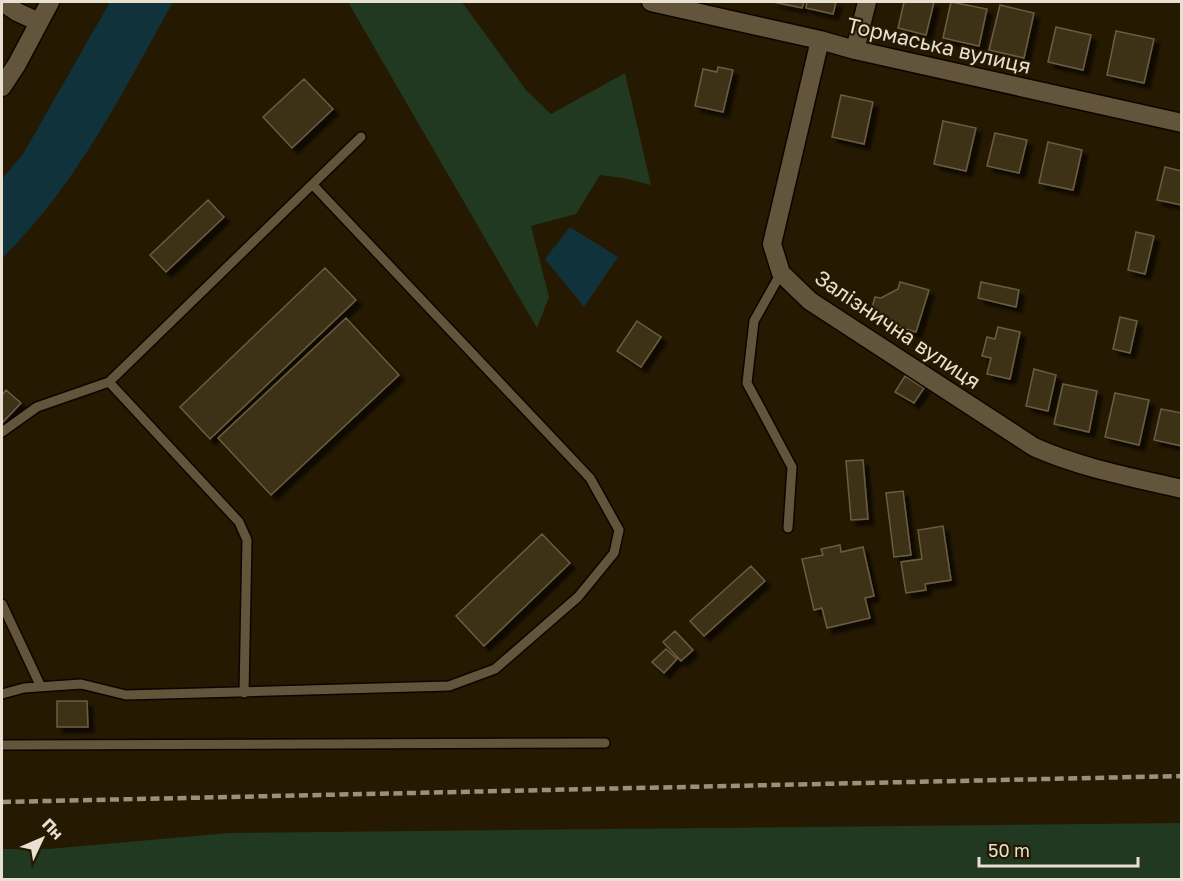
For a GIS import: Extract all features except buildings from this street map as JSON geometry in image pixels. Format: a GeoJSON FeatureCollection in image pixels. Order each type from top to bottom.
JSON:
{"type":"FeatureCollection","features":[{"type":"Feature","properties":{"kind":"street"},"geometry":{"type":"LineString","coordinates":[[2,2],[39,22]]}},
{"type":"Feature","properties":{"kind":"street"},"geometry":{"type":"LineString","coordinates":[[2,87],[50,2]]}},
{"type":"Feature","properties":{"kind":"street","name":"Тормаська вулиця"},"geometry":{"type":"LineString","coordinates":[[651,2],[1182,123]]}},
{"type":"Feature","properties":{"kind":"street"},"geometry":{"type":"LineString","coordinates":[[855,50],[867,2]]}},
{"type":"Feature","properties":{"kind":"street","name":"Залізнична вулиця"},"geometry":{"type":"LineString","coordinates":[[820,40],[772,244],[781,273],[810,301],[1034,447],[1089,468],[1182,489]]}},
{"type":"Feature","properties":{"kind":"lane"},"geometry":{"type":"LineString","coordinates":[[2,432],[37,406],[109,382],[361,137]]}},
{"type":"Feature","properties":{"kind":"lane"},"geometry":{"type":"LineString","coordinates":[[2,694],[24,688],[81,684],[126,695],[449,686],[495,669],[579,597],[614,554],[619,530],[590,478],[313,185]]}},
{"type":"Feature","properties":{"kind":"lane"},"geometry":{"type":"LineString","coordinates":[[781,273],[754,321],[747,383],[792,467],[788,528]]}},
{"type":"Feature","properties":{"kind":"lane"},"geometry":{"type":"LineString","coordinates":[[109,382],[239,522],[246,540],[244,693]]}},
{"type":"Feature","properties":{"kind":"lane"},"geometry":{"type":"LineString","coordinates":[[2,604],[41,687]]}},
{"type":"Feature","properties":{"kind":"lane"},"geometry":{"type":"LineString","coordinates":[[2,745],[605,743]]}},
{"type":"Feature","properties":{"kind":"green space"},"geometry":{"type":"Polygon","coordinates":[[[348,2],[462,2],[526,90],[551,114],[625,73],[651,185],[600,175],[576,214],[531,226],[549,297],[537,328],[348,2]]]}},
{"type":"Feature","properties":{"kind":"green space"},"geometry":{"type":"Polygon","coordinates":[[[1181,823],[1181,880],[2,879],[2,849],[48,849],[229,833],[1181,823]]]}},
{"type":"Feature","properties":{"kind":"water"},"geometry":{"type":"Polygon","coordinates":[[[110,2],[173,2],[116,103],[75,169],[53,201],[2,258],[2,179],[23,154],[110,2]]]}},
{"type":"Feature","properties":{"kind":"water"},"geometry":{"type":"Polygon","coordinates":[[[570,227],[618,257],[584,307],[545,259],[570,227]]]}},
{"type":"Feature","properties":{"kind":"railway"},"geometry":{"type":"LineString","coordinates":[[2,802],[1182,776]]}}]}
